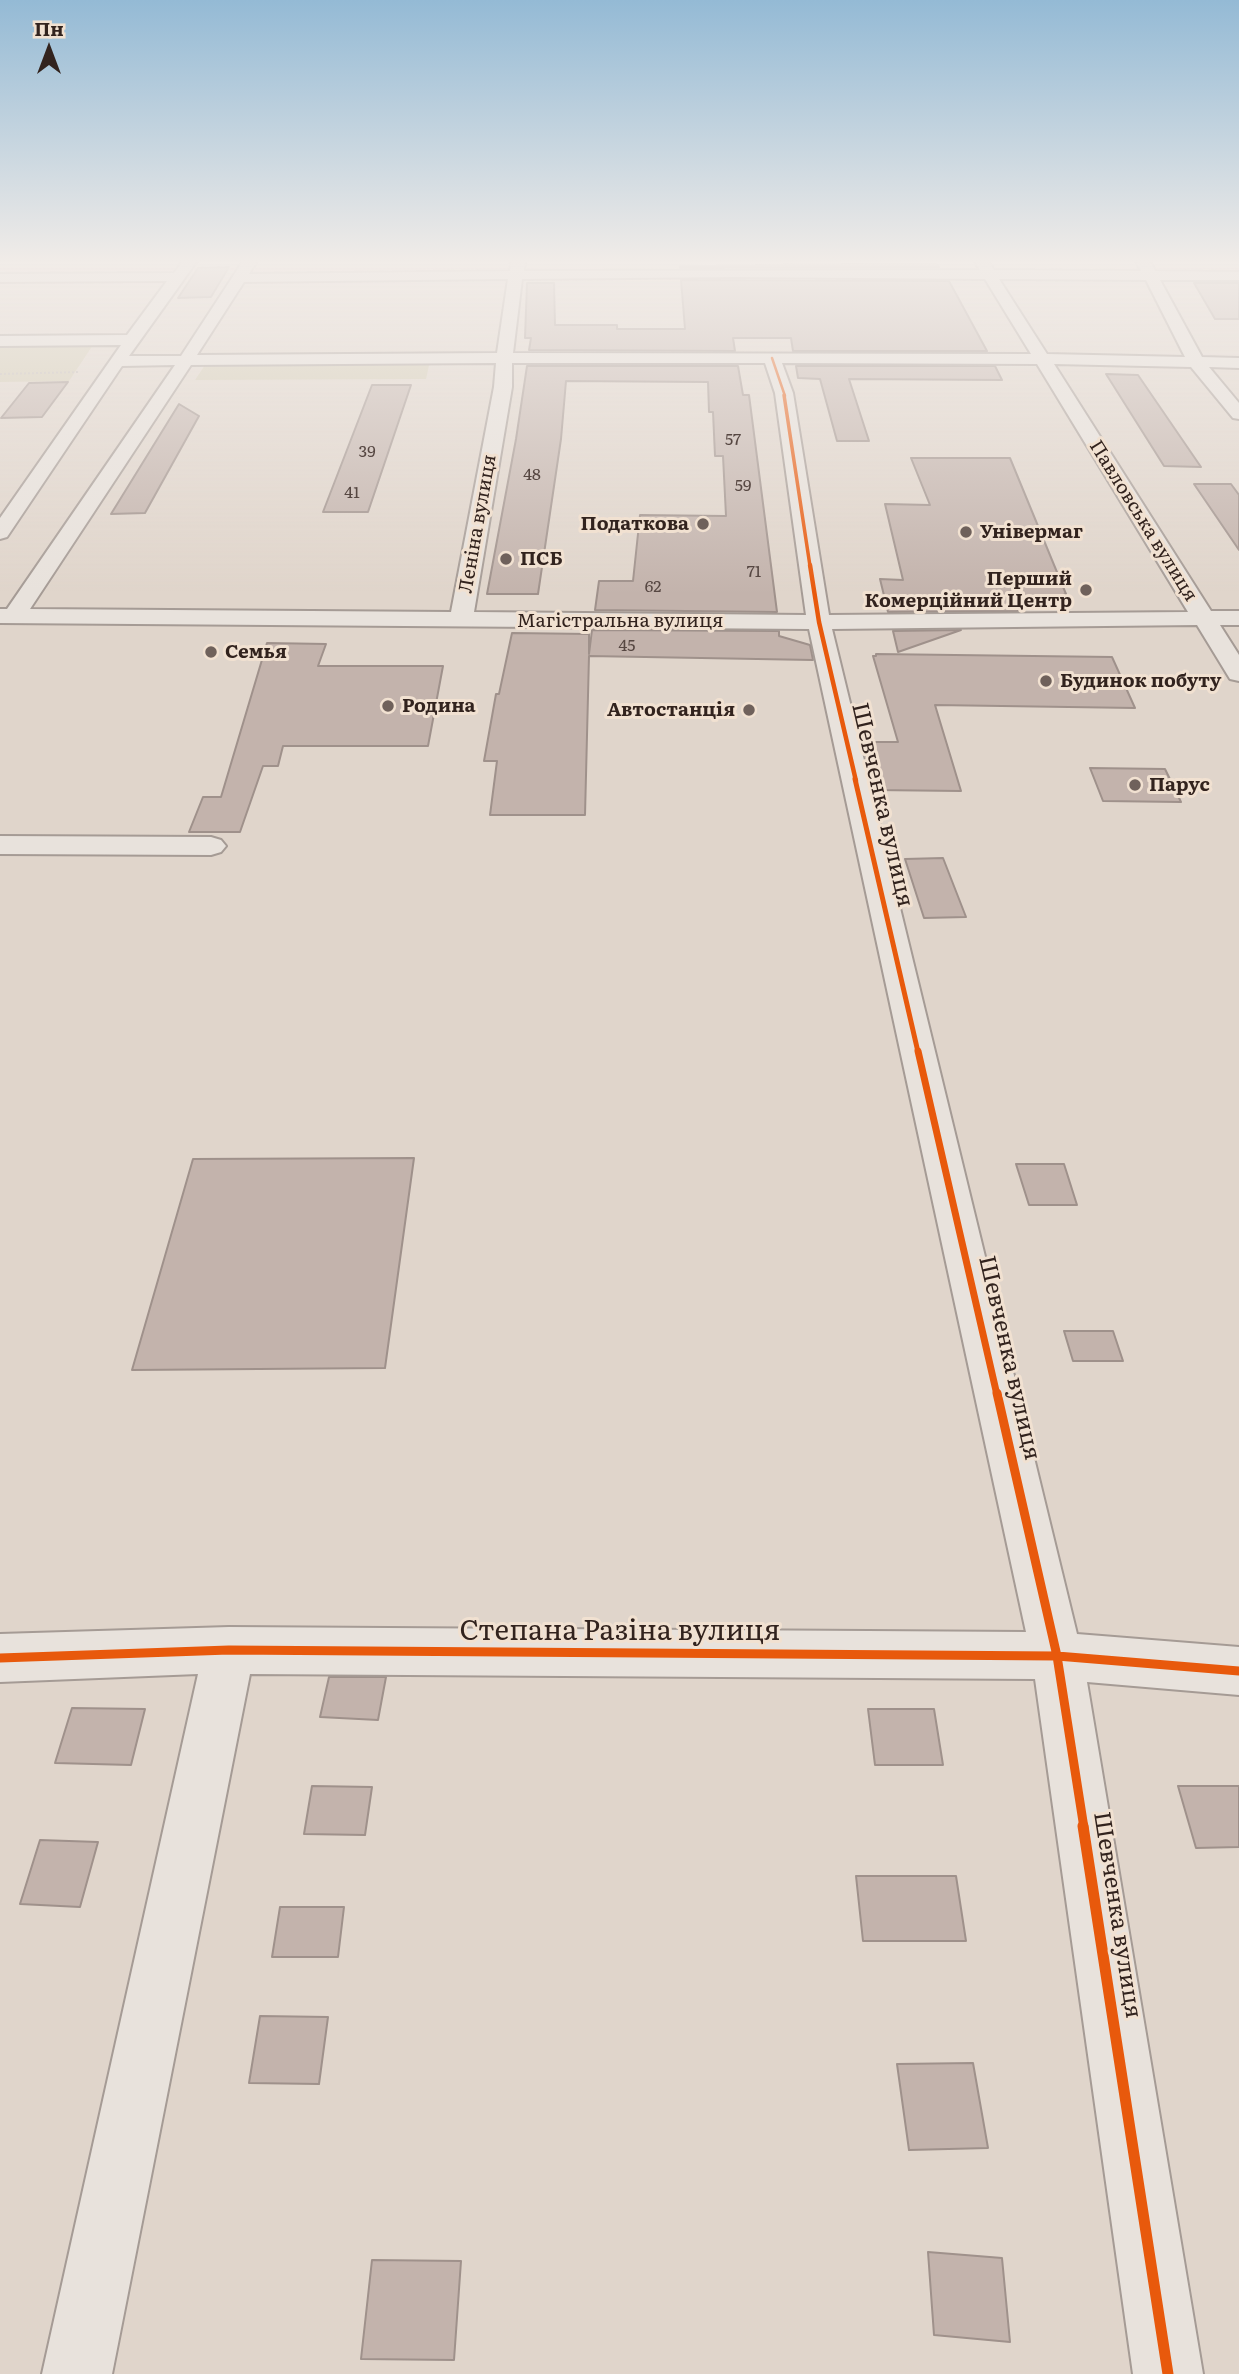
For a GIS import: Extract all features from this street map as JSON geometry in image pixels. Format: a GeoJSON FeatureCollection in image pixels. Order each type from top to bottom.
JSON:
{"type":"FeatureCollection","features":[{"type":"Feature","properties":{"kind":"street"},"geometry":{"type":"LineString","coordinates":[[0,533],[112,372],[128,384]]}},
{"type":"Feature","properties":{"kind":"street"},"geometry":{"type":"LineString","coordinates":[[7,616],[43,569],[178,372]]}},
{"type":"Feature","properties":{"kind":"street","name":"Леніна вулиця"},"geometry":{"type":"LineString","coordinates":[[461,620],[504,372]]}},
{"type":"Feature","properties":{"kind":"street","name":"Шевченка вулиця"},"geometry":{"type":"LineString","coordinates":[[777,372],[784,393],[819,622],[1057,1656],[1168,2374]]}},
{"type":"Feature","properties":{"kind":"street"},"geometry":{"type":"LineString","coordinates":[[1027,372],[1033,382]]}},
{"type":"Feature","properties":{"kind":"street","name":"Павловська вулиця"},"geometry":{"type":"LineString","coordinates":[[1049,372],[1194,618]]}},
{"type":"Feature","properties":{"kind":"street"},"geometry":{"type":"LineString","coordinates":[[1204,372],[1239,414]]}},
{"type":"Feature","properties":{"kind":"street"},"geometry":{"type":"LineString","coordinates":[[150,384],[198,383]]}},
{"type":"Feature","properties":{"kind":"street","name":"Павловська вулиця"},"geometry":{"type":"LineString","coordinates":[[1140,553],[1239,674]]}},
{"type":"Feature","properties":{"kind":"street","name":"Магістральна вулиця"},"geometry":{"type":"LineString","coordinates":[[7,616],[819,622],[1239,618]]}},
{"type":"Feature","properties":{"kind":"street"},"geometry":{"type":"LineString","coordinates":[[0,845],[211,846]]}},
{"type":"Feature","properties":{"kind":"street"},"geometry":{"type":"LineString","coordinates":[[77,2374],[229,1650]]}},
{"type":"Feature","properties":{"kind":"street","name":"Степана Разіна вулиця"},"geometry":{"type":"LineString","coordinates":[[0,1658],[229,1650],[1057,1656],[1239,1671]]}},
{"type":"Feature","properties":{"kind":"path"},"geometry":{"type":"LineString","coordinates":[[0,374],[112,372]]}},
{"type":"Feature","properties":{"kind":"shaded area"},"geometry":{"type":"Polygon","coordinates":[[[0,372],[75,372],[69,381],[0,382],[0,372]]]}},
{"type":"Feature","properties":{"kind":"shaded area"},"geometry":{"type":"Polygon","coordinates":[[[200,372],[428,372],[426,379],[195,380],[200,372]]]}},
{"type":"Feature","properties":{"kind":"building"},"geometry":{"type":"Polygon","coordinates":[[[526,372],[739,372],[743,395],[749,395],[777,612],[595,610],[599,581],[633,581],[640,515],[726,516],[723,456],[715,456],[713,412],[709,412],[708,382],[566,381],[561,439],[538,594],[487,594],[526,372]]]}},
{"type":"Feature","properties":{"kind":"building"},"geometry":{"type":"Polygon","coordinates":[[[797,372],[998,372],[1002,380],[849,379],[869,441],[837,441],[820,379],[798,378],[797,372]]]}},
{"type":"Feature","properties":{"kind":"building"},"geometry":{"type":"Polygon","coordinates":[[[1106,374],[1138,375],[1201,467],[1164,466],[1106,374]]]}},
{"type":"Feature","properties":{"kind":"building"},"geometry":{"type":"Polygon","coordinates":[[[68,382],[42,417],[1,418],[29,383],[68,382]]]}},
{"type":"Feature","properties":{"kind":"building"},"geometry":{"type":"Polygon","coordinates":[[[372,385],[411,385],[368,512],[323,512],[372,385]]]}},
{"type":"Feature","properties":{"kind":"building"},"geometry":{"type":"Polygon","coordinates":[[[179,404],[199,416],[145,513],[111,514],[179,404]]]}},
{"type":"Feature","properties":{"kind":"building"},"geometry":{"type":"Polygon","coordinates":[[[911,458],[1010,458],[1066,594],[1017,611],[888,612],[880,579],[903,580],[885,504],[930,505],[911,458]]]}},
{"type":"Feature","properties":{"kind":"building"},"geometry":{"type":"Polygon","coordinates":[[[1194,484],[1231,484],[1239,495],[1239,550],[1194,484]]]}},
{"type":"Feature","properties":{"kind":"building"},"geometry":{"type":"Polygon","coordinates":[[[592,630],[779,631],[779,636],[810,645],[813,660],[589,656],[585,815],[490,815],[497,761],[484,761],[496,694],[499,694],[512,633],[589,634],[589,654],[592,630]]]}},
{"type":"Feature","properties":{"kind":"building"},"geometry":{"type":"Polygon","coordinates":[[[961,630],[898,652],[893,631],[961,630]]]}},
{"type":"Feature","properties":{"kind":"building"},"geometry":{"type":"Polygon","coordinates":[[[267,643],[326,644],[318,666],[443,666],[428,746],[283,746],[278,766],[263,766],[240,832],[189,832],[203,797],[221,797],[267,643]]]}},
{"type":"Feature","properties":{"kind":"building"},"geometry":{"type":"Polygon","coordinates":[[[873,656],[1112,657],[1135,708],[935,705],[961,791],[874,790],[862,742],[898,742],[873,656]]]}},
{"type":"Feature","properties":{"kind":"building","name":"Парус"},"geometry":{"type":"Polygon","coordinates":[[[1090,768],[1165,769],[1181,802],[1103,801],[1090,768]]]}},
{"type":"Feature","properties":{"kind":"building"},"geometry":{"type":"Polygon","coordinates":[[[943,858],[966,917],[924,918],[905,859],[943,858]]]}},
{"type":"Feature","properties":{"kind":"building"},"geometry":{"type":"Polygon","coordinates":[[[414,1158],[385,1368],[132,1370],[193,1159],[414,1158]]]}},
{"type":"Feature","properties":{"kind":"building"},"geometry":{"type":"Polygon","coordinates":[[[1016,1164],[1064,1164],[1077,1205],[1029,1205],[1016,1164]]]}},
{"type":"Feature","properties":{"kind":"building"},"geometry":{"type":"Polygon","coordinates":[[[1064,1331],[1113,1331],[1123,1361],[1073,1361],[1064,1331]]]}},
{"type":"Feature","properties":{"kind":"building"},"geometry":{"type":"Polygon","coordinates":[[[329,1677],[386,1677],[378,1720],[320,1717],[329,1677]]]}},
{"type":"Feature","properties":{"kind":"building"},"geometry":{"type":"Polygon","coordinates":[[[72,1708],[145,1709],[131,1765],[55,1763],[72,1708]]]}},
{"type":"Feature","properties":{"kind":"building"},"geometry":{"type":"Polygon","coordinates":[[[868,1709],[934,1709],[943,1765],[875,1765],[868,1709]]]}},
{"type":"Feature","properties":{"kind":"building"},"geometry":{"type":"Polygon","coordinates":[[[312,1786],[372,1787],[365,1835],[304,1834],[312,1786]]]}},
{"type":"Feature","properties":{"kind":"building"},"geometry":{"type":"Polygon","coordinates":[[[1178,1786],[1239,1786],[1239,1847],[1196,1848],[1178,1786]]]}},
{"type":"Feature","properties":{"kind":"building"},"geometry":{"type":"Polygon","coordinates":[[[40,1840],[98,1842],[80,1907],[20,1904],[40,1840]]]}},
{"type":"Feature","properties":{"kind":"building"},"geometry":{"type":"Polygon","coordinates":[[[856,1876],[956,1876],[966,1941],[863,1941],[856,1876]]]}},
{"type":"Feature","properties":{"kind":"building"},"geometry":{"type":"Polygon","coordinates":[[[280,1907],[344,1907],[338,1957],[272,1957],[280,1907]]]}},
{"type":"Feature","properties":{"kind":"building"},"geometry":{"type":"Polygon","coordinates":[[[260,2016],[328,2017],[319,2084],[249,2083],[260,2016]]]}},
{"type":"Feature","properties":{"kind":"building"},"geometry":{"type":"Polygon","coordinates":[[[973,2063],[988,2148],[909,2150],[897,2064],[973,2063]]]}},
{"type":"Feature","properties":{"kind":"building"},"geometry":{"type":"Polygon","coordinates":[[[928,2252],[1002,2258],[1010,2342],[934,2335],[928,2252]]]}},
{"type":"Feature","properties":{"kind":"building"},"geometry":{"type":"Polygon","coordinates":[[[372,2260],[461,2261],[454,2360],[361,2359],[372,2260]]]}},
{"type":"Feature","properties":{"kind":"cycle path"},"geometry":{"type":"LineString","coordinates":[[777,372],[784,393],[819,622],[1057,1656],[1168,2374]]}},
{"type":"Feature","properties":{"kind":"cycle path"},"geometry":{"type":"LineString","coordinates":[[0,1658],[229,1650],[1057,1656],[1239,1671]]}},
{"type":"Feature","properties":{"kind":"place","name":"Податкова"},"geometry":{"type":"Point","coordinates":[703,524]}},
{"type":"Feature","properties":{"kind":"place","name":"Універмаг"},"geometry":{"type":"Point","coordinates":[966,532]}},
{"type":"Feature","properties":{"kind":"place","name":"ПСБ"},"geometry":{"type":"Point","coordinates":[506,559]}},
{"type":"Feature","properties":{"kind":"place","name":"Перший Комерційний Центр"},"geometry":{"type":"Point","coordinates":[1086,590]}},
{"type":"Feature","properties":{"kind":"place","name":"Семья"},"geometry":{"type":"Point","coordinates":[211,652]}},
{"type":"Feature","properties":{"kind":"place","name":"Будинок побуту"},"geometry":{"type":"Point","coordinates":[1046,681]}},
{"type":"Feature","properties":{"kind":"place","name":"Родина"},"geometry":{"type":"Point","coordinates":[388,706]}},
{"type":"Feature","properties":{"kind":"place","name":"Автостанція"},"geometry":{"type":"Point","coordinates":[749,710]}},
{"type":"Feature","properties":{"kind":"place","name":"Парус"},"geometry":{"type":"Point","coordinates":[1135,785]}}]}
